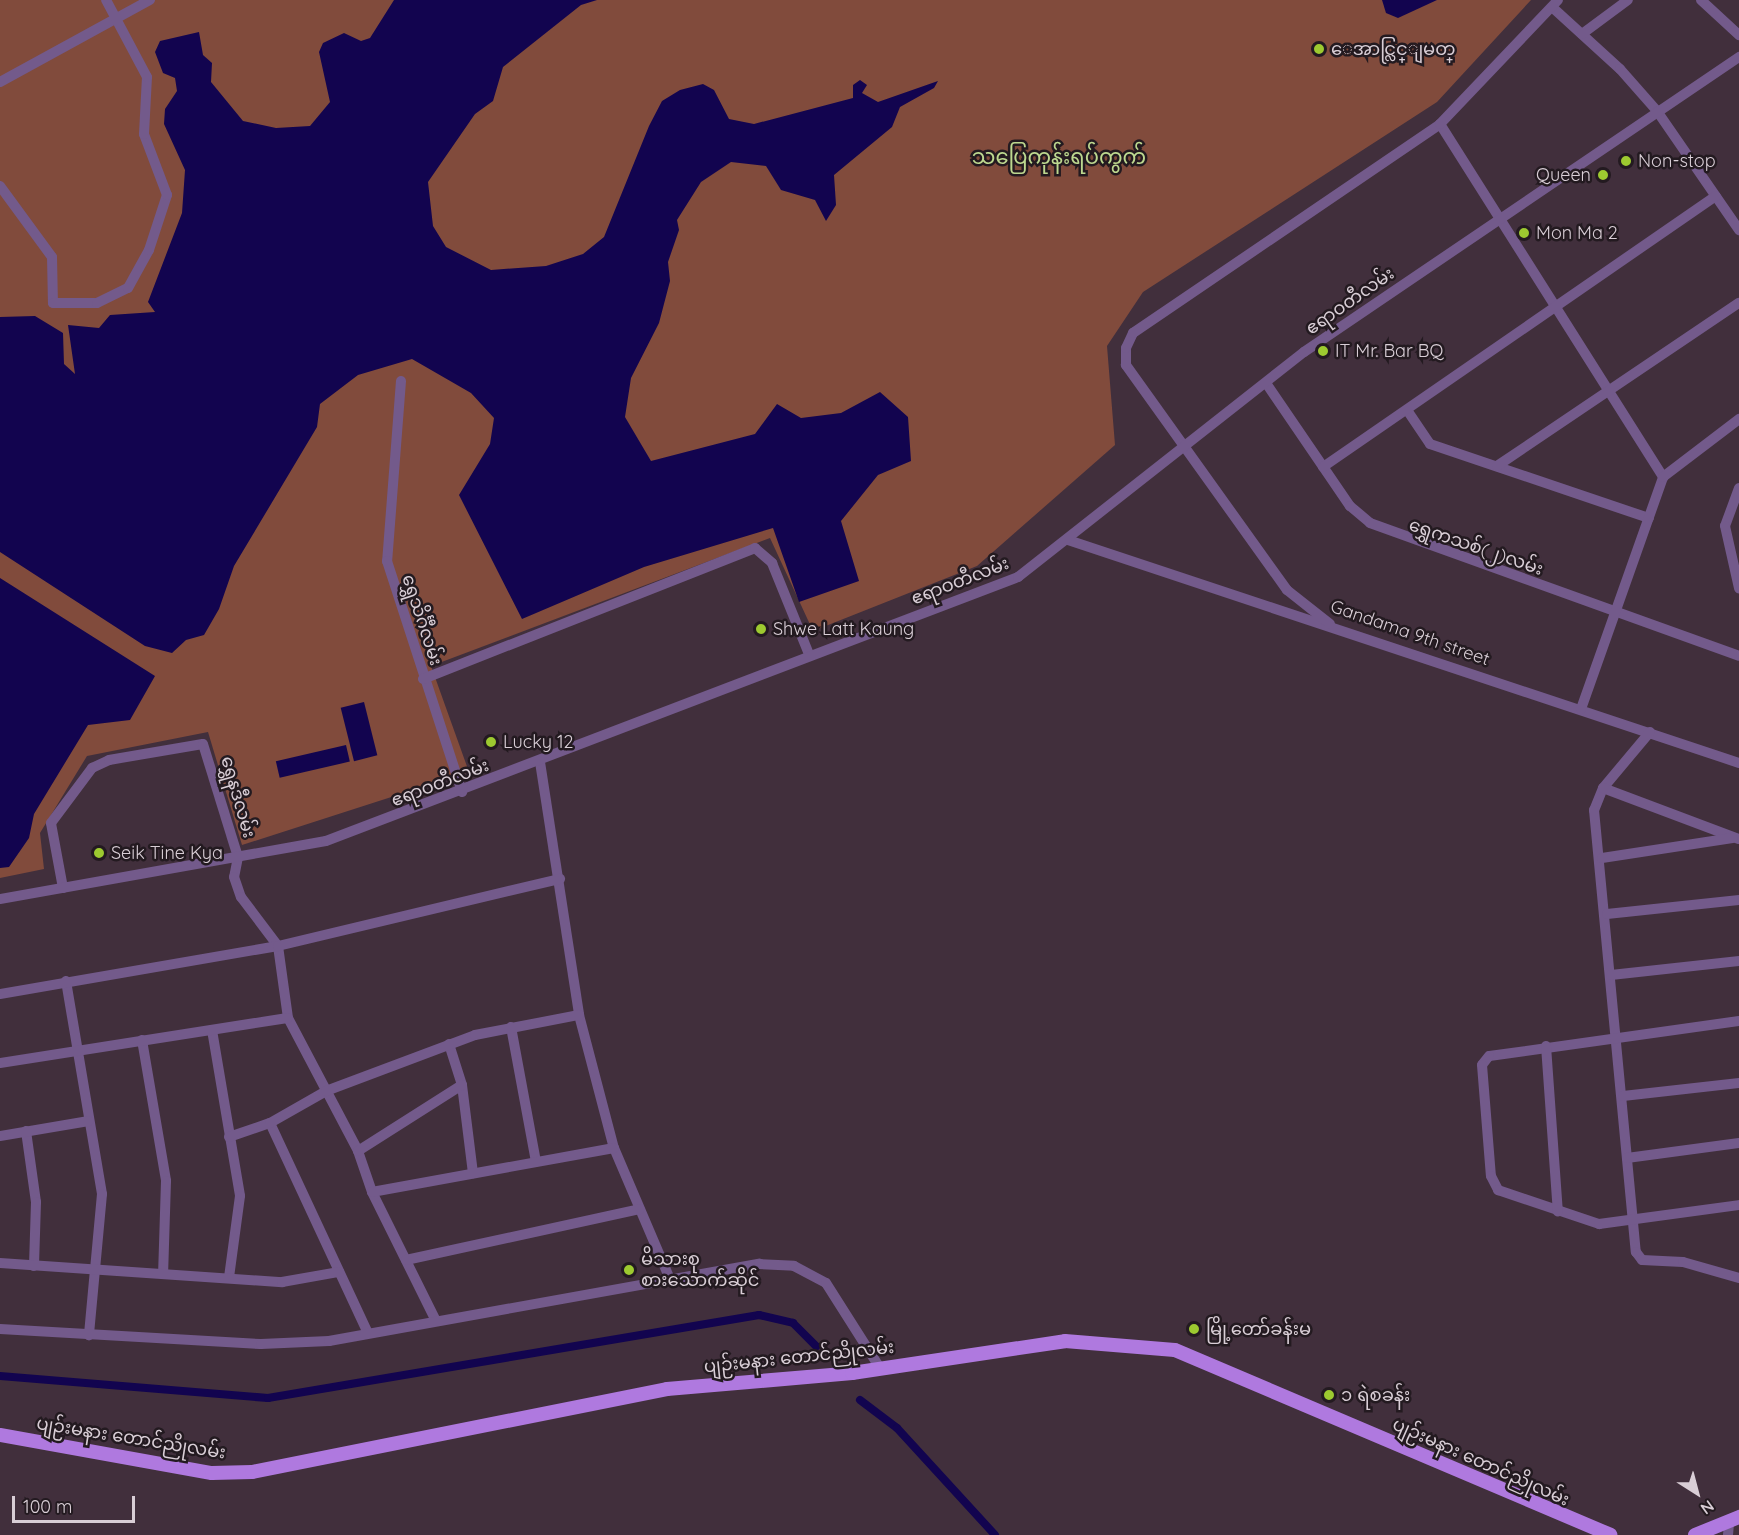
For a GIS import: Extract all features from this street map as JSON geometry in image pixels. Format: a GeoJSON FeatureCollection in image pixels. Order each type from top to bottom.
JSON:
{"type":"FeatureCollection","features":[{"type":"Feature","properties":{"kind":"main road","name":"ပျဉ်းမနား တောင်ညိုလမ်း"},"geometry":{"type":"LineString","coordinates":[[0,1435],[212,1473],[252,1472],[667,1389],[880,1368],[1065,1341],[1175,1350],[1610,1535]]}},
{"type":"Feature","properties":{"kind":"main road"},"geometry":{"type":"LineString","coordinates":[[1695,1535],[1732,1525]]}},
{"type":"Feature","properties":{"kind":"street"},"geometry":{"type":"LineString","coordinates":[[0,186],[52,257],[52,303],[97,303],[128,288],[149,250],[167,195],[144,134],[147,77],[106,0]]}},
{"type":"Feature","properties":{"kind":"street"},"geometry":{"type":"LineString","coordinates":[[0,82],[150,0]]}},
{"type":"Feature","properties":{"kind":"street"},"geometry":{"type":"LineString","coordinates":[[1581,34],[1628,0]]}},
{"type":"Feature","properties":{"kind":"street"},"geometry":{"type":"LineString","coordinates":[[1701,0],[1739,35]]}},
{"type":"Feature","properties":{"kind":"street"},"geometry":{"type":"LineString","coordinates":[[1330,624],[1287,590],[1183,449],[1126,364],[1133,333],[1440,124],[1555,3],[1581,34],[1657,111],[1739,230]]}},
{"type":"Feature","properties":{"kind":"street","name":"ဧရာဝတီလမ်း"},"geometry":{"type":"LineString","coordinates":[[0,899],[326,841],[540,762],[809,654],[1001,586],[1068,540],[1266,383],[1497,217],[1739,57]]}},
{"type":"Feature","properties":{"kind":"street"},"geometry":{"type":"LineString","coordinates":[[1440,124],[1497,217],[1558,305],[1663,477]]}},
{"type":"Feature","properties":{"kind":"street"},"geometry":{"type":"LineString","coordinates":[[1323,467],[1716,196]]}},
{"type":"Feature","properties":{"kind":"street"},"geometry":{"type":"LineString","coordinates":[[1497,466],[1739,303]]}},
{"type":"Feature","properties":{"kind":"street","name":"ရွှေသိင်္ဂီလမ်း"},"geometry":{"type":"LineString","coordinates":[[401,381],[387,561],[423,679],[462,792]]}},
{"type":"Feature","properties":{"kind":"street","name":"ရွှေကသစ်(၂)လမ်း"},"geometry":{"type":"LineString","coordinates":[[1266,383],[1350,506],[1393,536],[1739,656]]}},
{"type":"Feature","properties":{"kind":"street"},"geometry":{"type":"LineString","coordinates":[[1407,410],[1430,444],[1649,518]]}},
{"type":"Feature","properties":{"kind":"street"},"geometry":{"type":"LineString","coordinates":[[1581,709],[1663,477],[1739,419]]}},
{"type":"Feature","properties":{"kind":"street"},"geometry":{"type":"LineString","coordinates":[[1739,488],[1725,525],[1739,588]]}},
{"type":"Feature","properties":{"kind":"street","name":"Gandama 9th street"},"geometry":{"type":"LineString","coordinates":[[1068,540],[1330,624],[1739,764]]}},
{"type":"Feature","properties":{"kind":"street"},"geometry":{"type":"LineString","coordinates":[[423,679],[755,549],[772,563],[809,654]]}},
{"type":"Feature","properties":{"kind":"street"},"geometry":{"type":"LineString","coordinates":[[1650,732],[1603,788],[1594,810],[1602,858],[1636,1252],[1642,1260],[1683,1262],[1739,1278]]}},
{"type":"Feature","properties":{"kind":"street","name":"ရွှေနဒီလမ်း"},"geometry":{"type":"LineString","coordinates":[[63,888],[51,823],[92,768],[197,743],[206,747],[238,857],[234,877],[241,897],[278,946]]}},
{"type":"Feature","properties":{"kind":"street"},"geometry":{"type":"LineString","coordinates":[[540,762],[560,879],[560,918],[579,1015],[614,1148],[669,1277]]}},
{"type":"Feature","properties":{"kind":"street"},"geometry":{"type":"LineString","coordinates":[[1603,788],[1737,838]]}},
{"type":"Feature","properties":{"kind":"street"},"geometry":{"type":"LineString","coordinates":[[1602,858],[1737,838]]}},
{"type":"Feature","properties":{"kind":"street"},"geometry":{"type":"LineString","coordinates":[[0,994],[278,946],[560,879]]}},
{"type":"Feature","properties":{"kind":"street"},"geometry":{"type":"LineString","coordinates":[[1606,914],[1739,900]]}},
{"type":"Feature","properties":{"kind":"street"},"geometry":{"type":"LineString","coordinates":[[278,946],[288,1018],[358,1151],[372,1192],[436,1321]]}},
{"type":"Feature","properties":{"kind":"street"},"geometry":{"type":"LineString","coordinates":[[1611,975],[1739,961]]}},
{"type":"Feature","properties":{"kind":"street"},"geometry":{"type":"LineString","coordinates":[[66,981],[102,1194],[89,1335]]}},
{"type":"Feature","properties":{"kind":"street"},"geometry":{"type":"LineString","coordinates":[[229,1137],[270,1122],[326,1091],[449,1044],[511,1027],[579,1015]]}},
{"type":"Feature","properties":{"kind":"street"},"geometry":{"type":"LineString","coordinates":[[0,1063],[288,1018]]}},
{"type":"Feature","properties":{"kind":"street"},"geometry":{"type":"LineString","coordinates":[[1739,1021],[1546,1046],[1489,1056],[1482,1065],[1493,1184],[1558,1212],[1599,1224],[1739,1204]]}},
{"type":"Feature","properties":{"kind":"street"},"geometry":{"type":"LineString","coordinates":[[511,1027],[536,1162]]}},
{"type":"Feature","properties":{"kind":"street"},"geometry":{"type":"LineString","coordinates":[[212,1030],[240,1196],[229,1277]]}},
{"type":"Feature","properties":{"kind":"street"},"geometry":{"type":"LineString","coordinates":[[142,1040],[166,1181],[163,1274]]}},
{"type":"Feature","properties":{"kind":"street"},"geometry":{"type":"LineString","coordinates":[[449,1044],[462,1085],[473,1173]]}},
{"type":"Feature","properties":{"kind":"street"},"geometry":{"type":"LineString","coordinates":[[1546,1046],[1558,1212]]}},
{"type":"Feature","properties":{"kind":"street"},"geometry":{"type":"LineString","coordinates":[[1623,1096],[1739,1083]]}},
{"type":"Feature","properties":{"kind":"street"},"geometry":{"type":"LineString","coordinates":[[358,1151],[462,1085]]}},
{"type":"Feature","properties":{"kind":"street"},"geometry":{"type":"LineString","coordinates":[[0,1136],[89,1121]]}},
{"type":"Feature","properties":{"kind":"street"},"geometry":{"type":"LineString","coordinates":[[270,1122],[368,1334]]}},
{"type":"Feature","properties":{"kind":"street"},"geometry":{"type":"LineString","coordinates":[[26,1131],[36,1202],[34,1266]]}},
{"type":"Feature","properties":{"kind":"street"},"geometry":{"type":"LineString","coordinates":[[1627,1158],[1739,1143]]}},
{"type":"Feature","properties":{"kind":"street"},"geometry":{"type":"LineString","coordinates":[[372,1192],[614,1148]]}},
{"type":"Feature","properties":{"kind":"street"},"geometry":{"type":"LineString","coordinates":[[406,1260],[640,1209]]}},
{"type":"Feature","properties":{"kind":"street"},"geometry":{"type":"LineString","coordinates":[[0,1263],[282,1282],[339,1272]]}},
{"type":"Feature","properties":{"kind":"street"},"geometry":{"type":"LineString","coordinates":[[0,1329],[261,1344],[368,1334],[669,1277],[759,1264],[794,1266],[826,1283],[880,1368]]}},
{"type":"Feature","properties":{"kind":"shaded area"},"geometry":{"type":"Polygon","coordinates":[[[0,0],[1531,0],[1437,102],[1143,292],[1107,346],[1115,445],[977,566],[813,631],[770,538],[431,666],[469,772],[242,845],[208,732],[87,756],[40,833],[44,869],[0,878],[0,0]]]}},
{"type":"Feature","properties":{"kind":"shaded area"},"geometry":{"type":"Polygon","coordinates":[[[394,0],[597,0],[581,5],[503,67],[493,101],[475,114],[428,182],[433,226],[446,247],[491,270],[546,266],[583,254],[604,237],[649,126],[662,101],[680,90],[703,84],[714,90],[729,119],[754,124],[853,98],[853,85],[860,80],[867,85],[862,93],[878,102],[938,81],[934,88],[900,107],[892,127],[834,175],[836,205],[826,221],[815,200],[781,190],[766,166],[731,162],[701,182],[677,220],[679,230],[668,262],[670,281],[659,323],[631,378],[625,417],[651,461],[755,434],[777,404],[801,418],[841,413],[880,392],[908,417],[911,461],[878,475],[841,521],[859,581],[799,602],[773,528],[644,567],[522,619],[459,495],[490,444],[494,418],[471,393],[412,359],[358,375],[320,404],[317,427],[234,566],[219,609],[204,635],[186,640],[172,653],[145,646],[0,552],[0,317],[35,316],[63,333],[64,364],[75,374],[68,325],[99,328],[110,315],[155,312],[148,302],[182,213],[185,170],[164,124],[165,109],[177,91],[175,78],[163,73],[155,52],[160,41],[199,32],[203,55],[212,63],[211,82],[243,121],[276,128],[310,126],[330,102],[319,52],[323,43],[344,33],[361,41],[370,38],[394,0]]]}},
{"type":"Feature","properties":{"kind":"shaded area"},"geometry":{"type":"Polygon","coordinates":[[[1382,0],[1437,0],[1398,18],[1386,13],[1382,0]]]}},
{"type":"Feature","properties":{"kind":"shaded area"},"geometry":{"type":"Polygon","coordinates":[[[0,578],[155,676],[130,720],[88,725],[34,814],[29,838],[9,867],[0,868],[0,578]]]}},
{"type":"Feature","properties":{"kind":"shaded area"},"geometry":{"type":"Polygon","coordinates":[[[364,702],[377,755],[354,761],[341,708],[364,702]]]}},
{"type":"Feature","properties":{"kind":"shaded area"},"geometry":{"type":"Polygon","coordinates":[[[346,745],[350,762],[280,778],[276,761],[346,745]]]}},
{"type":"Feature","properties":{"kind":"waterway"},"geometry":{"type":"LineString","coordinates":[[0,1376],[268,1398],[759,1315],[793,1323],[816,1346]]}},
{"type":"Feature","properties":{"kind":"waterway"},"geometry":{"type":"LineString","coordinates":[[860,1400],[897,1428],[995,1535]]}},
{"type":"Feature","properties":{"kind":"place","name":"ေအာင္လြင္ျမတ္"},"geometry":{"type":"Point","coordinates":[1319,49]}},
{"type":"Feature","properties":{"kind":"place","name":"Non-stop"},"geometry":{"type":"Point","coordinates":[1626,161]}},
{"type":"Feature","properties":{"kind":"place","name":"Queen"},"geometry":{"type":"Point","coordinates":[1603,175]}},
{"type":"Feature","properties":{"kind":"place","name":"Mon Ma 2"},"geometry":{"type":"Point","coordinates":[1524,233]}},
{"type":"Feature","properties":{"kind":"place","name":"IT Mr. Bar BQ"},"geometry":{"type":"Point","coordinates":[1323,351]}},
{"type":"Feature","properties":{"kind":"place","name":"Shwe Latt Kaung"},"geometry":{"type":"Point","coordinates":[761,629]}},
{"type":"Feature","properties":{"kind":"place","name":"Lucky 12"},"geometry":{"type":"Point","coordinates":[491,742]}},
{"type":"Feature","properties":{"kind":"place","name":"Seik Tine Kya"},"geometry":{"type":"Point","coordinates":[99,853]}},
{"type":"Feature","properties":{"kind":"place","name":"မိသားစု စားသောက်ဆိုင်"},"geometry":{"type":"Point","coordinates":[629,1270]}},
{"type":"Feature","properties":{"kind":"place","name":"မြို့တော်ခန်းမ"},"geometry":{"type":"Point","coordinates":[1194,1329]}},
{"type":"Feature","properties":{"kind":"place","name":"၁ ရဲစခန်း"},"geometry":{"type":"Point","coordinates":[1329,1395]}},
{"type":"Feature","properties":{"kind":"district","name":"သပြေကုန်းရပ်ကွက်"},"geometry":{"type":"Point","coordinates":[1059,156]}}]}
